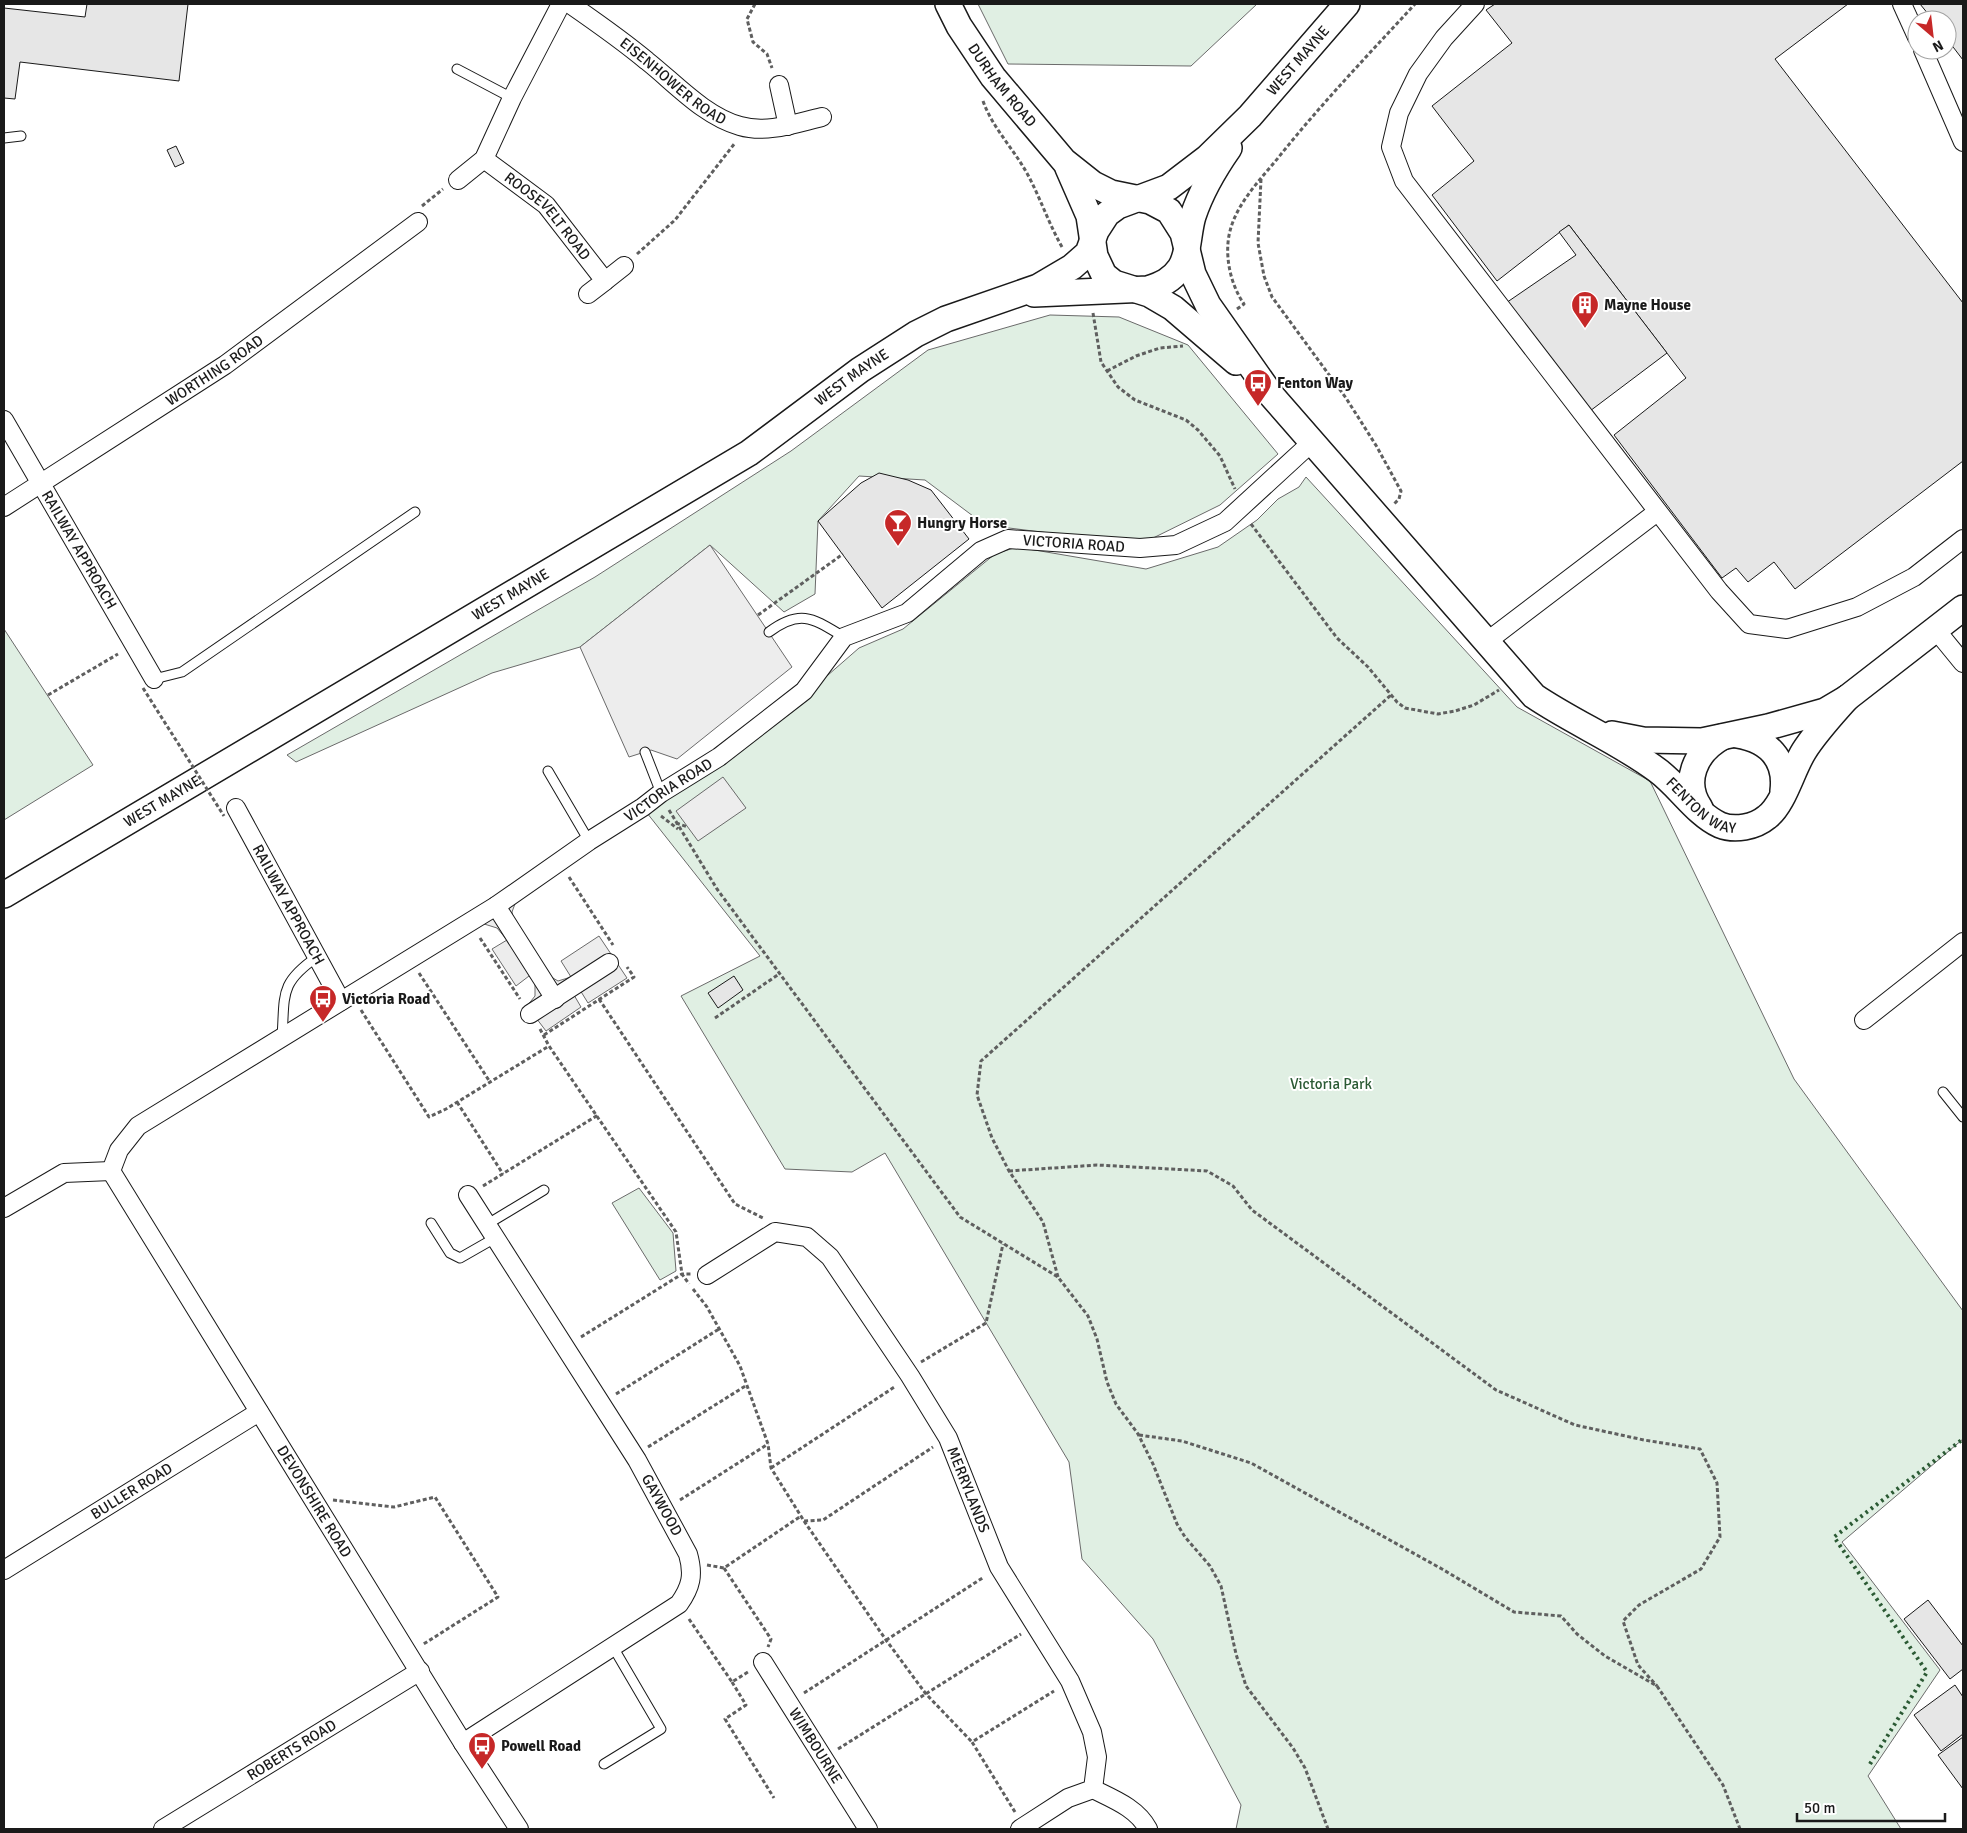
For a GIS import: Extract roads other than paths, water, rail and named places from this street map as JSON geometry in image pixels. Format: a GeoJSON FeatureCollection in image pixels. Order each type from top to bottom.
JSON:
{"type":"FeatureCollection","features":[{"type":"Feature","properties":{"kind":"street"},"geometry":{"type":"LineString","coordinates":[[458,180],[484,159],[512,98],[561,4]]}},
{"type":"Feature","properties":{"kind":"street","name":"EISENHOWER ROAD"},"geometry":{"type":"LineString","coordinates":[[570,4],[609,30],[709,111],[740,126],[764,129],[788,126],[822,117]]}},
{"type":"Feature","properties":{"kind":"street","name":"DURHAM ROAD"},"geometry":{"type":"LineString","coordinates":[[948,4],[959,26],[993,77],[1064,161],[1093,184],[1111,193],[1140,200]]}},
{"type":"Feature","properties":{"kind":"street","name":"WEST MAYNE"},"geometry":{"type":"LineString","coordinates":[[1014,297],[1064,292],[1148,289],[1161,285],[1172,277],[1181,268],[1194,213],[1219,162],[1250,116],[1297,59],[1347,4]]}},
{"type":"Feature","properties":{"kind":"street"},"geometry":{"type":"LineString","coordinates":[[1475,4],[1444,38],[1418,74],[1399,113],[1391,147],[1404,181],[1719,592],[1749,624],[1787,628],[1857,608],[1914,577],[1963,539]]}},
{"type":"Feature","properties":{"kind":"street"},"geometry":{"type":"LineString","coordinates":[[1927,60],[1963,142]]}},
{"type":"Feature","properties":{"kind":"street"},"geometry":{"type":"LineString","coordinates":[[779,85],[788,126]]}},
{"type":"Feature","properties":{"kind":"street","name":"WEST MAYNE"},"geometry":{"type":"LineString","coordinates":[[4,895],[749,453],[885,352],[946,319],[1014,297],[1038,287],[1072,267],[1088,253],[1094,242],[1096,231],[1108,214],[1118,206],[1140,200],[1169,187],[1185,176],[1250,116]]}},
{"type":"Feature","properties":{"kind":"street","name":"ROOSEVELT ROAD"},"geometry":{"type":"LineString","coordinates":[[484,159],[546,205],[605,281]]}},
{"type":"Feature","properties":{"kind":"street","name":"DURHAM ROAD"},"geometry":{"type":"LineString","coordinates":[[1064,161],[1082,197],[1094,242]]}},
{"type":"Feature","properties":{"kind":"street"},"geometry":{"type":"LineString","coordinates":[[1140,200],[1160,204],[1169,211],[1183,234],[1186,248]]}},
{"type":"Feature","properties":{"kind":"street","name":"WORTHING ROAD"},"geometry":{"type":"LineString","coordinates":[[4,507],[225,365],[418,222]]}},
{"type":"Feature","properties":{"kind":"street"},"geometry":{"type":"LineString","coordinates":[[1094,242],[1095,256],[1104,275],[1114,283],[1136,290]]}},
{"type":"Feature","properties":{"kind":"street","name":"FENTON WAY"},"geometry":{"type":"LineString","coordinates":[[1186,248],[1193,274],[1208,305],[1272,396],[1514,676],[1534,696],[1560,713],[1595,730],[1659,771],[1704,815],[1726,827],[1740,828],[1753,825],[1772,812],[1804,750],[1847,698]]}},
{"type":"Feature","properties":{"kind":"street"},"geometry":{"type":"LineString","coordinates":[[588,294],[624,266]]}},
{"type":"Feature","properties":{"kind":"street","name":"FENTON WAY"},"geometry":{"type":"LineString","coordinates":[[1136,290],[1160,299],[1173,308],[1272,396]]}},
{"type":"Feature","properties":{"kind":"street","name":"RAILWAY APPROACH"},"geometry":{"type":"LineString","coordinates":[[4,420],[134,645],[149,683]]}},
{"type":"Feature","properties":{"kind":"street","name":"VICTORIA ROAD"},"geometry":{"type":"LineString","coordinates":[[111,1172],[118,1150],[138,1126],[496,906],[589,841],[719,756],[804,691],[844,637],[907,613],[981,551],[1008,539],[1140,548],[1176,545],[1225,522],[1311,443]]}},
{"type":"Feature","properties":{"kind":"street"},"geometry":{"type":"LineString","coordinates":[[1485,642],[1657,512]]}},
{"type":"Feature","properties":{"kind":"street","name":"FENTON WAY"},"geometry":{"type":"LineString","coordinates":[[1595,730],[1652,741],[1678,742],[1729,736],[1825,711],[1847,698],[1963,608]]}},
{"type":"Feature","properties":{"kind":"street"},"geometry":{"type":"LineString","coordinates":[[1936,630],[1963,663]]}},
{"type":"Feature","properties":{"kind":"street"},"geometry":{"type":"LineString","coordinates":[[1704,815],[1692,792],[1691,776],[1699,756],[1710,744],[1729,736],[1751,737],[1765,743],[1774,752],[1782,766],[1783,791]]}},
{"type":"Feature","properties":{"kind":"street","name":"RAILWAY APPROACH"},"geometry":{"type":"LineString","coordinates":[[230,812],[317,957],[347,998]]}},
{"type":"Feature","properties":{"kind":"street"},"geometry":{"type":"LineString","coordinates":[[496,906],[555,999]]}},
{"type":"Feature","properties":{"kind":"street"},"geometry":{"type":"LineString","coordinates":[[1864,1020],[1963,942]]}},
{"type":"Feature","properties":{"kind":"street"},"geometry":{"type":"LineString","coordinates":[[530,1014],[617,959]]}},
{"type":"Feature","properties":{"kind":"street"},"geometry":{"type":"LineString","coordinates":[[4,1208],[64,1173],[111,1172]]}},
{"type":"Feature","properties":{"kind":"street","name":"DEVONSHIRE ROAD"},"geometry":{"type":"LineString","coordinates":[[111,1172],[463,1743],[519,1829]]}},
{"type":"Feature","properties":{"kind":"street","name":"GAYWOOD"},"geometry":{"type":"LineString","coordinates":[[463,1743],[679,1604],[690,1588],[691,1563],[665,1510],[634,1455],[468,1196]]}},
{"type":"Feature","properties":{"kind":"street","name":"MERRYLANDS"},"geometry":{"type":"LineString","coordinates":[[707,1275],[775,1232],[806,1237],[830,1257],[948,1438],[999,1567],[1033,1626],[1070,1681],[1092,1732],[1097,1758],[1093,1789]]}},
{"type":"Feature","properties":{"kind":"street","name":"BULLER ROAD"},"geometry":{"type":"LineString","coordinates":[[4,1570],[258,1412]]}},
{"type":"Feature","properties":{"kind":"street","name":"WIMBOURNE"},"geometry":{"type":"LineString","coordinates":[[762,1662],[868,1829]]}},
{"type":"Feature","properties":{"kind":"street","name":"ROBERTS ROAD"},"geometry":{"type":"LineString","coordinates":[[163,1829],[420,1671]]}},
{"type":"Feature","properties":{"kind":"street"},"geometry":{"type":"LineString","coordinates":[[1022,1828],[1068,1798],[1093,1789],[1123,1803],[1145,1823],[1148,1829]]}},
{"type":"Feature","properties":{"kind":"lane"},"geometry":{"type":"LineString","coordinates":[[457,69],[512,98]]}},
{"type":"Feature","properties":{"kind":"lane"},"geometry":{"type":"LineString","coordinates":[[4,138],[21,136]]}},
{"type":"Feature","properties":{"kind":"lane"},"geometry":{"type":"LineString","coordinates":[[149,683],[182,672],[415,512]]}},
{"type":"Feature","properties":{"kind":"lane"},"geometry":{"type":"LineString","coordinates":[[769,632],[784,621],[811,618],[844,637]]}},
{"type":"Feature","properties":{"kind":"lane"},"geometry":{"type":"LineString","coordinates":[[645,752],[655,797]]}},
{"type":"Feature","properties":{"kind":"lane"},"geometry":{"type":"LineString","coordinates":[[548,771],[589,841]]}},
{"type":"Feature","properties":{"kind":"lane"},"geometry":{"type":"LineString","coordinates":[[282,1037],[284,994],[293,975],[317,957]]}},
{"type":"Feature","properties":{"kind":"lane"},"geometry":{"type":"LineString","coordinates":[[1943,1092],[1963,1117]]}},
{"type":"Feature","properties":{"kind":"lane"},"geometry":{"type":"LineString","coordinates":[[431,1223],[450,1253],[460,1258],[544,1190]]}},
{"type":"Feature","properties":{"kind":"lane"},"geometry":{"type":"LineString","coordinates":[[604,1764],[661,1729],[613,1647]]}},
{"type":"Feature","properties":{"kind":"place","name":"Mayne House"},"geometry":{"type":"Point","coordinates":[1585,329]}},
{"type":"Feature","properties":{"kind":"place","name":"Fenton Way"},"geometry":{"type":"Point","coordinates":[1258,407]}},
{"type":"Feature","properties":{"kind":"place","name":"Hungry Horse"},"geometry":{"type":"Point","coordinates":[898,547]}},
{"type":"Feature","properties":{"kind":"place","name":"Victoria Road"},"geometry":{"type":"Point","coordinates":[323,1023]}},
{"type":"Feature","properties":{"kind":"place","name":"Powell Road"},"geometry":{"type":"Point","coordinates":[482,1770]}},
{"type":"Feature","properties":{"kind":"park label","name":"Victoria Park"},"geometry":{"type":"Point","coordinates":[1331,1084]}}]}
